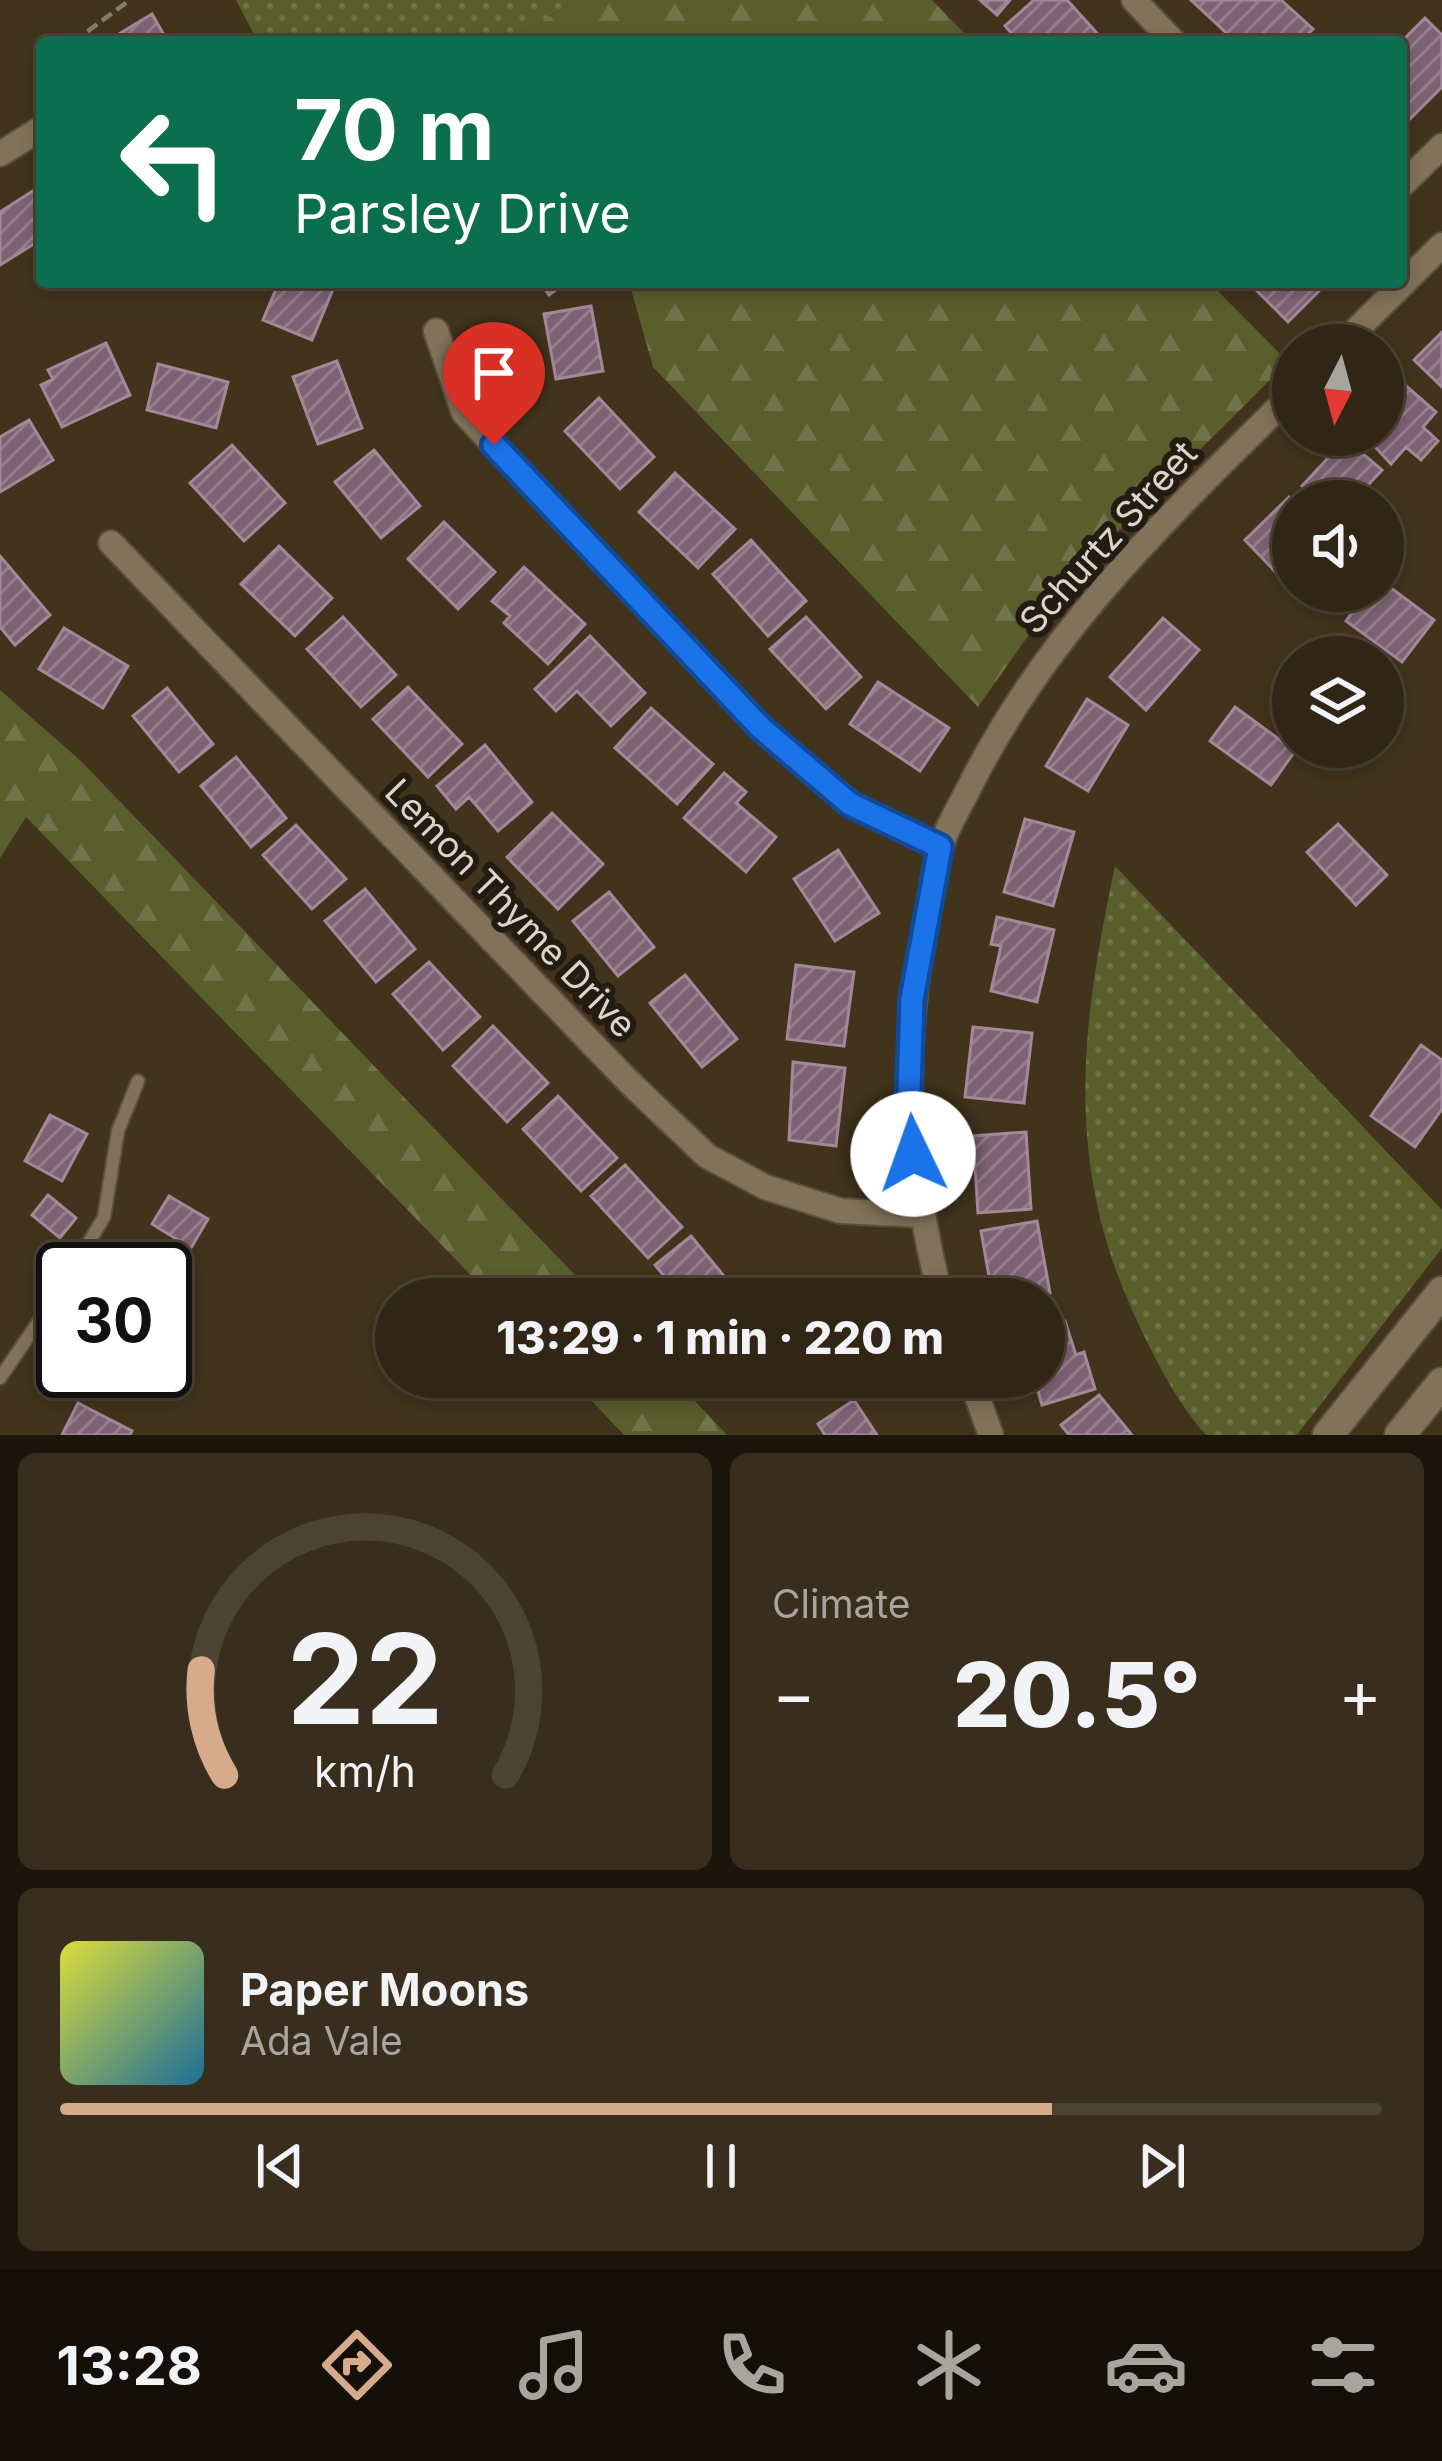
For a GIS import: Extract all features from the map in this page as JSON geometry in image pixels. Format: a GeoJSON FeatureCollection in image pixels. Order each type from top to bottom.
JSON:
{"type":"FeatureCollection","features":[{"type":"Feature","properties":{"kind":"main road"},"geometry":{"type":"LineString","coordinates":[[1328,1435],[1442,1292]]}},
{"type":"Feature","properties":{"kind":"main road"},"geometry":{"type":"LineString","coordinates":[[1400,1435],[1442,1383]]}},
{"type":"Feature","properties":{"kind":"street"},"geometry":{"type":"LineString","coordinates":[[1135,0],[1168,36]]}},
{"type":"Feature","properties":{"kind":"street"},"geometry":{"type":"LineString","coordinates":[[0,154],[36,132]]}},
{"type":"Feature","properties":{"kind":"street"},"geometry":{"type":"LineString","coordinates":[[1407,179],[1442,146]]}},
{"type":"Feature","properties":{"kind":"street"},"geometry":{"type":"LineString","coordinates":[[1407,280],[1442,245]]}},
{"type":"Feature","properties":{"kind":"street"},"geometry":{"type":"LineString","coordinates":[[1362,324],[1399,288]]}},
{"type":"Feature","properties":{"kind":"street"},"geometry":{"type":"LineString","coordinates":[[436,331],[464,413],[761,728],[850,804],[940,847]]}},
{"type":"Feature","properties":{"kind":"street","name":"Schurtz Street"},"geometry":{"type":"LineString","coordinates":[[936,1278],[920,1215],[909,1090],[912,999],[940,847],[996,735],[1062,636],[1158,526],[1272,414]]}},
{"type":"Feature","properties":{"kind":"street","name":"Lemon Thyme Drive"},"geometry":{"type":"LineString","coordinates":[[112,543],[629,1082],[706,1156],[765,1187],[841,1211],[920,1215]]}},
{"type":"Feature","properties":{"kind":"street"},"geometry":{"type":"LineString","coordinates":[[978,1398],[991,1435]]}},
{"type":"Feature","properties":{"kind":"lane"},"geometry":{"type":"LineString","coordinates":[[89,1242],[104,1217],[118,1131],[138,1081]]}},
{"type":"Feature","properties":{"kind":"lane"},"geometry":{"type":"LineString","coordinates":[[0,1378],[36,1325]]}},
{"type":"Feature","properties":{"kind":"path"},"geometry":{"type":"LineString","coordinates":[[81,36],[130,0]]}},
{"type":"Feature","properties":{"kind":"green space"},"geometry":{"type":"Polygon","coordinates":[[[236,0],[577,0],[518,36],[255,36],[236,0]]]}},
{"type":"Feature","properties":{"kind":"green space"},"geometry":{"type":"Polygon","coordinates":[[[577,0],[932,0],[967,36],[518,36],[577,0]]]}},
{"type":"Feature","properties":{"kind":"green space"},"geometry":{"type":"Polygon","coordinates":[[[631,288],[1215,288],[1272,346],[1272,378],[1064,585],[978,707],[653,367],[631,288]]]}},
{"type":"Feature","properties":{"kind":"green space"},"geometry":{"type":"Polygon","coordinates":[[[0,690],[81,761],[578,1278],[474,1278],[26,817],[0,858],[0,690]]]}},
{"type":"Feature","properties":{"kind":"green space"},"geometry":{"type":"Polygon","coordinates":[[[1115,866],[1442,1210],[1442,1248],[1297,1435],[1206,1435],[1161,1368],[1115,1266],[1098,1209],[1085,1098],[1093,985],[1115,866]]]}},
{"type":"Feature","properties":{"kind":"green space"},"geometry":{"type":"Polygon","coordinates":[[[589,1398],[692,1398],[727,1435],[624,1435],[589,1398]]]}},
{"type":"Feature","properties":{"kind":"building"},"geometry":{"type":"Polygon","coordinates":[[[980,0],[1010,0],[997,15],[980,0]]]}},
{"type":"Feature","properties":{"kind":"building"},"geometry":{"type":"Polygon","coordinates":[[[1034,0],[1067,0],[1100,36],[1014,36],[1005,26],[1034,0]]]}},
{"type":"Feature","properties":{"kind":"building"},"geometry":{"type":"Polygon","coordinates":[[[1191,0],[1281,0],[1313,29],[1310,36],[1230,36],[1191,0]]]}},
{"type":"Feature","properties":{"kind":"building"},"geometry":{"type":"Polygon","coordinates":[[[152,14],[165,36],[115,36],[152,14]]]}},
{"type":"Feature","properties":{"kind":"building"},"geometry":{"type":"Polygon","coordinates":[[[1425,18],[1442,35],[1442,87],[1407,122],[1407,36],[1425,18]]]}},
{"type":"Feature","properties":{"kind":"building"},"geometry":{"type":"Polygon","coordinates":[[[36,189],[36,243],[0,265],[0,212],[36,189]]]}},
{"type":"Feature","properties":{"kind":"building"},"geometry":{"type":"Polygon","coordinates":[[[276,288],[334,288],[312,340],[263,320],[276,288]]]}},
{"type":"Feature","properties":{"kind":"building"},"geometry":{"type":"Polygon","coordinates":[[[1254,288],[1322,288],[1288,322],[1254,288]]]}},
{"type":"Feature","properties":{"kind":"building"},"geometry":{"type":"Polygon","coordinates":[[[591,306],[603,371],[556,379],[544,314],[591,306]]]}},
{"type":"Feature","properties":{"kind":"building"},"geometry":{"type":"Polygon","coordinates":[[[1442,332],[1442,387],[1414,360],[1442,332]]]}},
{"type":"Feature","properties":{"kind":"building"},"geometry":{"type":"Polygon","coordinates":[[[106,343],[130,395],[62,427],[41,385],[53,379],[48,370],[106,343]]]}},
{"type":"Feature","properties":{"kind":"building"},"geometry":{"type":"Polygon","coordinates":[[[337,361],[362,428],[318,444],[293,377],[337,361]]]}},
{"type":"Feature","properties":{"kind":"building"},"geometry":{"type":"Polygon","coordinates":[[[158,364],[228,382],[216,428],[147,410],[158,364]]]}},
{"type":"Feature","properties":{"kind":"building"},"geometry":{"type":"Polygon","coordinates":[[[1404,384],[1436,412],[1423,427],[1438,441],[1421,460],[1406,447],[1404,384]]]}},
{"type":"Feature","properties":{"kind":"building"},"geometry":{"type":"Polygon","coordinates":[[[599,398],[654,457],[620,489],[565,431],[599,398]]]}},
{"type":"Feature","properties":{"kind":"building"},"geometry":{"type":"Polygon","coordinates":[[[29,420],[53,460],[0,492],[0,437],[29,420]]]}},
{"type":"Feature","properties":{"kind":"building"},"geometry":{"type":"Polygon","coordinates":[[[232,445],[285,503],[244,541],[190,483],[232,445]]]}},
{"type":"Feature","properties":{"kind":"building"},"geometry":{"type":"Polygon","coordinates":[[[374,450],[420,506],[381,538],[335,482],[374,450]]]}},
{"type":"Feature","properties":{"kind":"building"},"geometry":{"type":"Polygon","coordinates":[[[1366,456],[1382,470],[1373,480],[1308,480],[1328,458],[1366,456]]]}},
{"type":"Feature","properties":{"kind":"building"},"geometry":{"type":"Polygon","coordinates":[[[675,473],[735,529],[698,568],[639,512],[675,473]]]}},
{"type":"Feature","properties":{"kind":"building"},"geometry":{"type":"Polygon","coordinates":[[[1272,514],[1272,568],[1245,540],[1272,514]]]}},
{"type":"Feature","properties":{"kind":"building"},"geometry":{"type":"Polygon","coordinates":[[[444,522],[495,572],[458,609],[408,559],[444,522]]]}},
{"type":"Feature","properties":{"kind":"building"},"geometry":{"type":"Polygon","coordinates":[[[751,540],[806,601],[768,636],[713,574],[751,540]]]}},
{"type":"Feature","properties":{"kind":"building"},"geometry":{"type":"Polygon","coordinates":[[[279,546],[332,598],[295,636],[241,584],[279,546]]]}},
{"type":"Feature","properties":{"kind":"building"},"geometry":{"type":"Polygon","coordinates":[[[0,556],[50,615],[15,645],[0,627],[0,556]]]}},
{"type":"Feature","properties":{"kind":"building"},"geometry":{"type":"Polygon","coordinates":[[[524,567],[585,624],[548,664],[504,623],[510,616],[492,601],[524,567]]]}},
{"type":"Feature","properties":{"kind":"building"},"geometry":{"type":"Polygon","coordinates":[[[1404,598],[1434,620],[1404,659],[1404,636],[1366,636],[1346,621],[1353,612],[1404,612],[1404,598]]]}},
{"type":"Feature","properties":{"kind":"building"},"geometry":{"type":"Polygon","coordinates":[[[343,617],[396,675],[361,707],[307,649],[343,617]]]}},
{"type":"Feature","properties":{"kind":"building"},"geometry":{"type":"Polygon","coordinates":[[[806,617],[861,677],[826,709],[770,649],[806,617]]]}},
{"type":"Feature","properties":{"kind":"building"},"geometry":{"type":"Polygon","coordinates":[[[1163,618],[1199,650],[1146,710],[1110,677],[1163,618]]]}},
{"type":"Feature","properties":{"kind":"building"},"geometry":{"type":"Polygon","coordinates":[[[64,628],[128,666],[103,708],[39,669],[64,628]]]}},
{"type":"Feature","properties":{"kind":"building"},"geometry":{"type":"Polygon","coordinates":[[[590,636],[645,693],[611,726],[577,691],[556,711],[535,689],[590,636]]]}},
{"type":"Feature","properties":{"kind":"building"},"geometry":{"type":"Polygon","coordinates":[[[878,682],[949,728],[920,771],[850,724],[878,682]]]}},
{"type":"Feature","properties":{"kind":"building"},"geometry":{"type":"Polygon","coordinates":[[[408,687],[462,744],[428,777],[373,719],[408,687]]]}},
{"type":"Feature","properties":{"kind":"building"},"geometry":{"type":"Polygon","coordinates":[[[167,688],[213,744],[179,772],[133,716],[167,688]]]}},
{"type":"Feature","properties":{"kind":"building"},"geometry":{"type":"Polygon","coordinates":[[[1087,699],[1128,725],[1088,791],[1046,766],[1087,699]]]}},
{"type":"Feature","properties":{"kind":"building"},"geometry":{"type":"Polygon","coordinates":[[[1235,707],[1272,734],[1272,768],[1283,768],[1271,785],[1210,741],[1235,707]]]}},
{"type":"Feature","properties":{"kind":"building"},"geometry":{"type":"Polygon","coordinates":[[[651,708],[713,764],[677,804],[615,748],[651,708]]]}},
{"type":"Feature","properties":{"kind":"building"},"geometry":{"type":"Polygon","coordinates":[[[485,745],[532,802],[498,831],[469,797],[456,809],[437,786],[485,745]]]}},
{"type":"Feature","properties":{"kind":"building"},"geometry":{"type":"Polygon","coordinates":[[[236,757],[286,818],[251,847],[201,786],[236,757]]]}},
{"type":"Feature","properties":{"kind":"building"},"geometry":{"type":"Polygon","coordinates":[[[724,773],[746,792],[736,803],[776,837],[746,872],[684,818],[724,773]]]}},
{"type":"Feature","properties":{"kind":"building"},"geometry":{"type":"Polygon","coordinates":[[[552,813],[603,864],[558,909],[507,857],[552,813]]]}},
{"type":"Feature","properties":{"kind":"building"},"geometry":{"type":"Polygon","coordinates":[[[1025,819],[1074,832],[1053,906],[1004,892],[1025,819]]]}},
{"type":"Feature","properties":{"kind":"building"},"geometry":{"type":"Polygon","coordinates":[[[1338,824],[1387,875],[1356,905],[1307,852],[1338,824]]]}},
{"type":"Feature","properties":{"kind":"building"},"geometry":{"type":"Polygon","coordinates":[[[296,825],[346,879],[312,909],[263,855],[296,825]]]}},
{"type":"Feature","properties":{"kind":"building"},"geometry":{"type":"Polygon","coordinates":[[[838,850],[879,913],[835,941],[794,879],[838,850]]]}},
{"type":"Feature","properties":{"kind":"building"},"geometry":{"type":"Polygon","coordinates":[[[365,889],[415,949],[376,982],[325,921],[365,889]]]}},
{"type":"Feature","properties":{"kind":"building"},"geometry":{"type":"Polygon","coordinates":[[[609,892],[654,947],[618,976],[573,921],[609,892]]]}},
{"type":"Feature","properties":{"kind":"building"},"geometry":{"type":"Polygon","coordinates":[[[997,917],[1054,930],[1037,1002],[991,991],[1001,946],[991,944],[997,917]]]}},
{"type":"Feature","properties":{"kind":"building"},"geometry":{"type":"Polygon","coordinates":[[[429,962],[480,1017],[443,1050],[393,994],[429,962]]]}},
{"type":"Feature","properties":{"kind":"building"},"geometry":{"type":"Polygon","coordinates":[[[796,965],[854,972],[844,1046],[787,1039],[796,965]]]}},
{"type":"Feature","properties":{"kind":"building"},"geometry":{"type":"Polygon","coordinates":[[[685,975],[737,1039],[702,1067],[650,1003],[685,975]]]}},
{"type":"Feature","properties":{"kind":"building"},"geometry":{"type":"Polygon","coordinates":[[[493,1026],[548,1083],[507,1122],[453,1066],[493,1026]]]}},
{"type":"Feature","properties":{"kind":"building"},"geometry":{"type":"Polygon","coordinates":[[[973,1027],[1032,1033],[1024,1103],[965,1097],[973,1027]]]}},
{"type":"Feature","properties":{"kind":"building"},"geometry":{"type":"Polygon","coordinates":[[[1421,1045],[1442,1060],[1442,1109],[1415,1147],[1371,1116],[1421,1045]]]}},
{"type":"Feature","properties":{"kind":"building"},"geometry":{"type":"Polygon","coordinates":[[[793,1062],[845,1068],[836,1146],[789,1140],[793,1062]]]}},
{"type":"Feature","properties":{"kind":"building"},"geometry":{"type":"Polygon","coordinates":[[[558,1096],[617,1158],[581,1191],[523,1129],[558,1096]]]}},
{"type":"Feature","properties":{"kind":"building"},"geometry":{"type":"Polygon","coordinates":[[[50,1115],[87,1134],[62,1181],[25,1161],[50,1115]]]}},
{"type":"Feature","properties":{"kind":"building"},"geometry":{"type":"Polygon","coordinates":[[[1026,1132],[1031,1209],[978,1213],[973,1136],[1026,1132]]]}},
{"type":"Feature","properties":{"kind":"building"},"geometry":{"type":"Polygon","coordinates":[[[625,1165],[682,1227],[648,1258],[591,1196],[625,1165]]]}},
{"type":"Feature","properties":{"kind":"building"},"geometry":{"type":"Polygon","coordinates":[[[48,1195],[76,1218],[60,1238],[32,1215],[48,1195]]]}},
{"type":"Feature","properties":{"kind":"building"},"geometry":{"type":"Polygon","coordinates":[[[169,1196],[208,1219],[192,1246],[192,1242],[181,1242],[152,1224],[169,1196]]]}},
{"type":"Feature","properties":{"kind":"building"},"geometry":{"type":"Polygon","coordinates":[[[1037,1221],[1047,1278],[989,1278],[981,1231],[1037,1221]]]}},
{"type":"Feature","properties":{"kind":"building"},"geometry":{"type":"Polygon","coordinates":[[[691,1236],[726,1278],[666,1278],[655,1265],[691,1236]]]}},
{"type":"Feature","properties":{"kind":"building"},"geometry":{"type":"Polygon","coordinates":[[[1065,1321],[1076,1355],[1084,1352],[1095,1389],[1042,1405],[1040,1398],[1065,1398],[1065,1321]]]}},
{"type":"Feature","properties":{"kind":"building"},"geometry":{"type":"Polygon","coordinates":[[[1099,1395],[1132,1435],[1069,1435],[1061,1425],[1099,1395]]]}},
{"type":"Feature","properties":{"kind":"building"},"geometry":{"type":"Polygon","coordinates":[[[854,1400],[877,1435],[825,1435],[818,1424],[854,1400]]]}},
{"type":"Feature","properties":{"kind":"building"},"geometry":{"type":"Polygon","coordinates":[[[78,1403],[132,1431],[130,1435],[62,1435],[78,1403]]]}},
{"type":"Feature","properties":{"kind":"route"},"geometry":{"type":"LineString","coordinates":[[494,445],[761,728],[850,804],[940,847],[912,999],[913,1154]]}}]}
